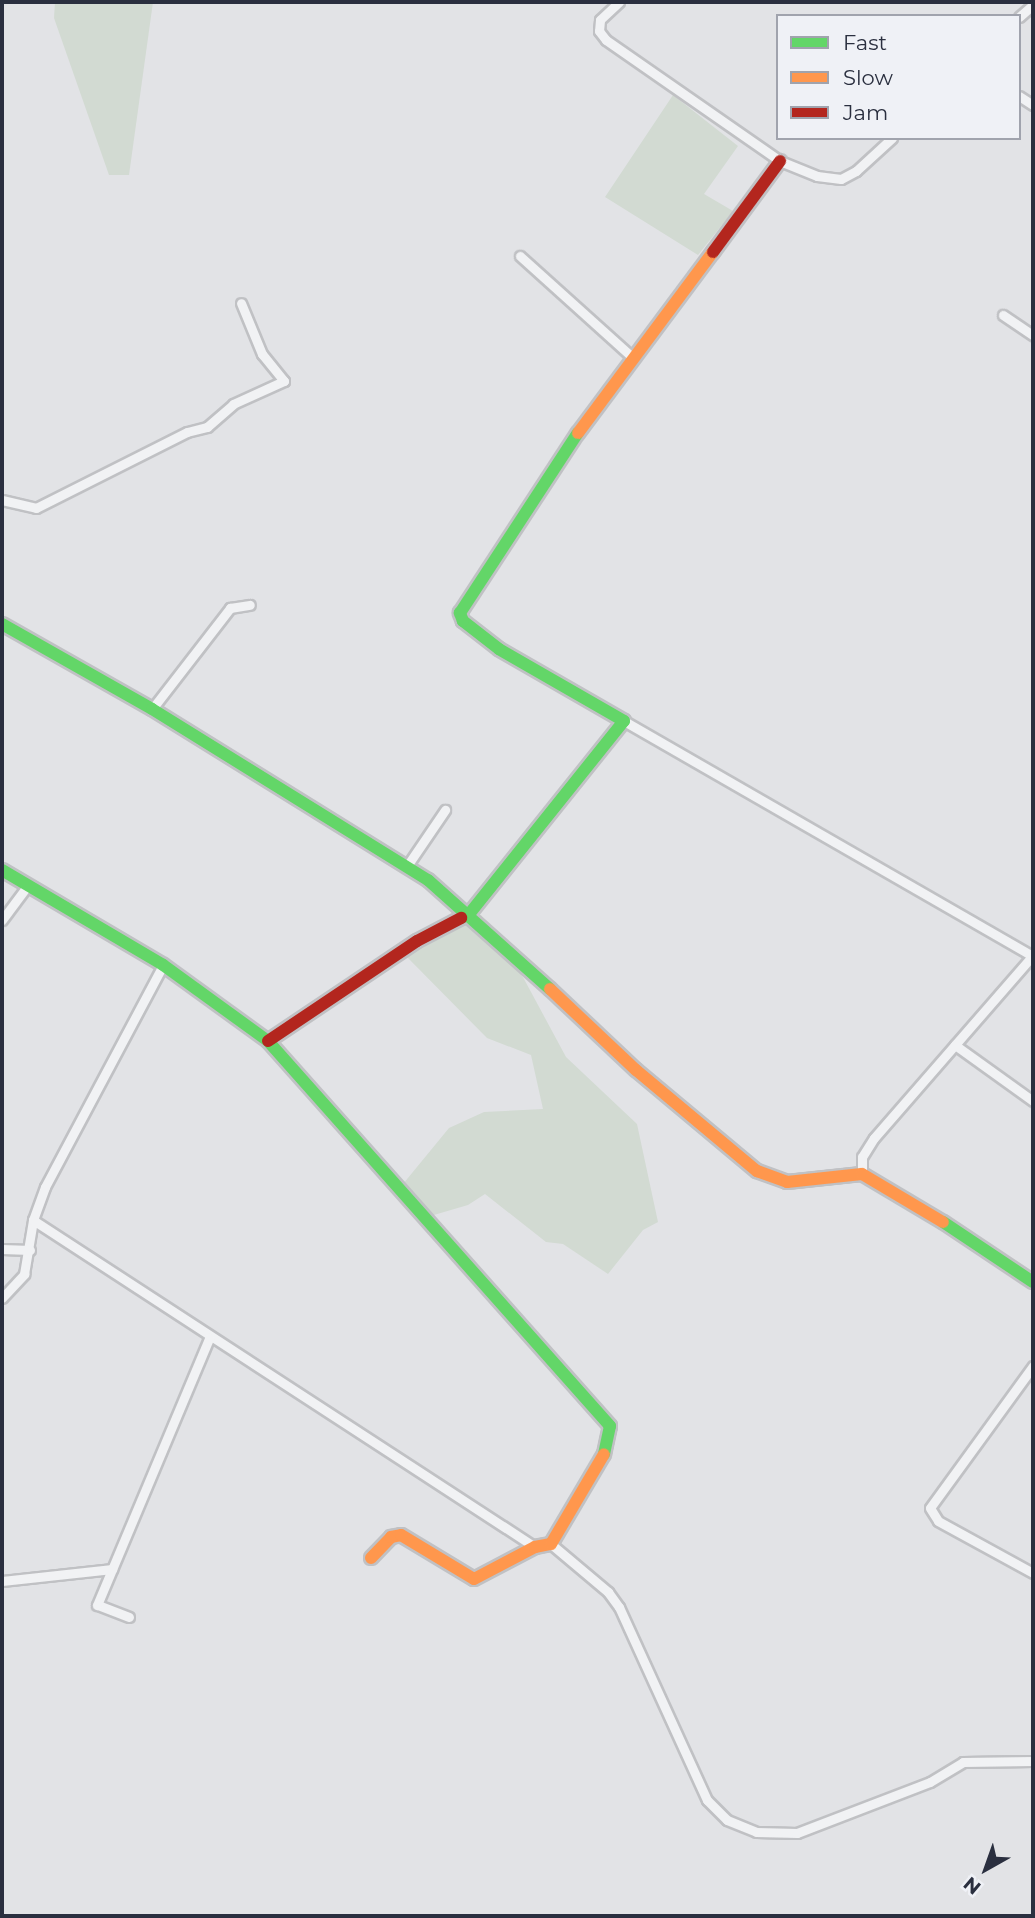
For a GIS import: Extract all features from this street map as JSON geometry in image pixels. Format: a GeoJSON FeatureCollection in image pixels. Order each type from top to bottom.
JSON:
{"type":"FeatureCollection","features":[{"type":"Feature","properties":{"kind":"street"},"geometry":{"type":"LineString","coordinates":[[619,2],[600,20],[599,31],[606,40],[780,161],[817,176],[841,179],[856,171],[890,140]]}},
{"type":"Feature","properties":{"kind":"street"},"geometry":{"type":"LineString","coordinates":[[780,161],[558,459],[460,613],[463,621],[499,649],[1033,955],[874,1138],[862,1157],[862,1174]]}},
{"type":"Feature","properties":{"kind":"street"},"geometry":{"type":"LineString","coordinates":[[520,256],[632,357]]}},
{"type":"Feature","properties":{"kind":"street"},"geometry":{"type":"LineString","coordinates":[[2,500],[36,508],[187,432],[207,427],[233,404],[284,381],[262,354],[241,303]]}},
{"type":"Feature","properties":{"kind":"street"},"geometry":{"type":"LineString","coordinates":[[1003,315],[1033,335]]}},
{"type":"Feature","properties":{"kind":"street"},"geometry":{"type":"LineString","coordinates":[[152,709],[230,608],[250,606]]}},
{"type":"Feature","properties":{"kind":"street"},"geometry":{"type":"LineString","coordinates":[[2,624],[152,709],[407,866],[470,913],[636,1070],[757,1171],[787,1182],[862,1174],[900,1193],[1033,1282]]}},
{"type":"Feature","properties":{"kind":"street"},"geometry":{"type":"LineString","coordinates":[[268,1041],[418,941],[470,913],[624,721]]}},
{"type":"Feature","properties":{"kind":"street"},"geometry":{"type":"LineString","coordinates":[[407,866],[444,810]]}},
{"type":"Feature","properties":{"kind":"street"},"geometry":{"type":"LineString","coordinates":[[2,870],[163,965],[268,1041],[610,1426],[605,1453],[551,1544],[534,1547],[474,1579],[463,1577],[401,1535],[391,1537],[371,1558]]}},
{"type":"Feature","properties":{"kind":"street"},"geometry":{"type":"LineString","coordinates":[[2,920],[29,885]]}},
{"type":"Feature","properties":{"kind":"street"},"geometry":{"type":"LineString","coordinates":[[2,1297],[24,1273],[33,1220],[45,1187],[163,965]]}},
{"type":"Feature","properties":{"kind":"street"},"geometry":{"type":"LineString","coordinates":[[955,1045],[1033,1101]]}},
{"type":"Feature","properties":{"kind":"street"},"geometry":{"type":"LineString","coordinates":[[33,1220],[209,1338],[534,1547]]}},
{"type":"Feature","properties":{"kind":"street"},"geometry":{"type":"LineString","coordinates":[[2,1249],[30,1250]]}},
{"type":"Feature","properties":{"kind":"street"},"geometry":{"type":"LineString","coordinates":[[130,1617],[97,1605],[209,1338]]}},
{"type":"Feature","properties":{"kind":"street"},"geometry":{"type":"LineString","coordinates":[[1033,1366],[930,1508],[938,1521],[1033,1573]]}},
{"type":"Feature","properties":{"kind":"street"},"geometry":{"type":"LineString","coordinates":[[551,1544],[608,1592],[620,1607],[707,1800],[727,1820],[756,1832],[797,1832],[930,1782],[963,1762],[1033,1761]]}},
{"type":"Feature","properties":{"kind":"street"},"geometry":{"type":"LineString","coordinates":[[2,1581],[112,1569]]}},
{"type":"Feature","properties":{"kind":"shaded area"},"geometry":{"type":"Polygon","coordinates":[[[55,2],[153,2],[129,175],[109,175],[54,18],[55,2]]]}},
{"type":"Feature","properties":{"kind":"shaded area"},"geometry":{"type":"Polygon","coordinates":[[[673,95],[738,146],[704,194],[733,211],[698,255],[605,197],[673,95]]]}},
{"type":"Feature","properties":{"kind":"shaded area"},"geometry":{"type":"Polygon","coordinates":[[[481,915],[524,979],[566,1057],[637,1124],[658,1222],[643,1230],[608,1274],[563,1244],[546,1242],[485,1194],[468,1205],[427,1217],[403,1184],[449,1128],[484,1112],[543,1109],[531,1055],[487,1038],[406,956],[481,915]]]}},
{"type":"Feature","properties":{"kind":"traffic: fast"},"geometry":{"type":"LineString","coordinates":[[461,918],[470,913],[624,721],[499,649],[463,621],[460,613],[578,433]]}},
{"type":"Feature","properties":{"kind":"traffic: fast"},"geometry":{"type":"LineString","coordinates":[[2,624],[152,709],[428,880],[550,989]]}},
{"type":"Feature","properties":{"kind":"traffic: fast"},"geometry":{"type":"LineString","coordinates":[[2,870],[163,965],[268,1041],[610,1426],[604,1454]]}},
{"type":"Feature","properties":{"kind":"traffic: fast"},"geometry":{"type":"LineString","coordinates":[[943,1222],[1033,1282]]}},
{"type":"Feature","properties":{"kind":"traffic: slow"},"geometry":{"type":"LineString","coordinates":[[578,433],[713,252]]}},
{"type":"Feature","properties":{"kind":"traffic: slow"},"geometry":{"type":"LineString","coordinates":[[550,989],[636,1070],[757,1171],[787,1182],[862,1174],[943,1222]]}},
{"type":"Feature","properties":{"kind":"traffic: slow"},"geometry":{"type":"LineString","coordinates":[[371,1558],[391,1537],[401,1535],[474,1579],[535,1547],[551,1544],[604,1454]]}},
{"type":"Feature","properties":{"kind":"traffic: jam"},"geometry":{"type":"LineString","coordinates":[[713,252],[780,161]]}},
{"type":"Feature","properties":{"kind":"traffic: jam"},"geometry":{"type":"LineString","coordinates":[[268,1041],[417,941],[461,918]]}}]}
